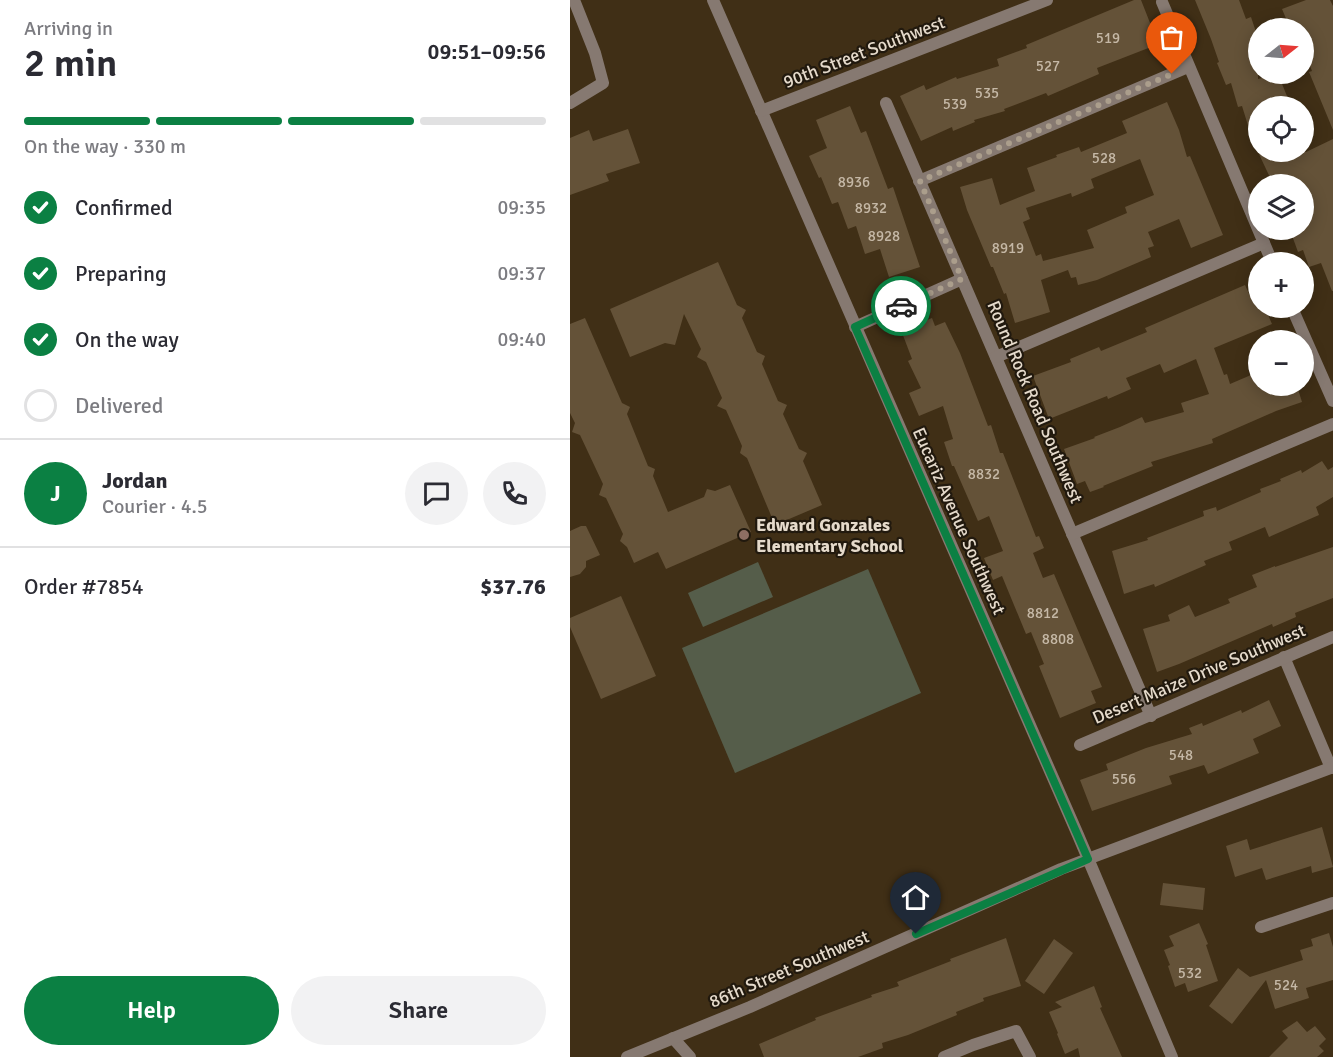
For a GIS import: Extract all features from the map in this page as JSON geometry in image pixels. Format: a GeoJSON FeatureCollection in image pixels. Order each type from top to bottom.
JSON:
{"type":"FeatureCollection","features":[{"type":"Feature","properties":{"kind":"street"},"geometry":{"type":"LineString","coordinates":[[570,103],[603,83],[596,53],[574,0]]}},
{"type":"Feature","properties":{"kind":"street","name":"Eucariz Avenue Southwest"},"geometry":{"type":"LineString","coordinates":[[713,0],[1088,859],[1172,1057]]}},
{"type":"Feature","properties":{"kind":"street","name":"90th Street Southwest"},"geometry":{"type":"LineString","coordinates":[[761,111],[1047,0]]}},
{"type":"Feature","properties":{"kind":"street"},"geometry":{"type":"LineString","coordinates":[[1162,2],[1268,252]]}},
{"type":"Feature","properties":{"kind":"street"},"geometry":{"type":"LineString","coordinates":[[920,181],[1188,67]]}},
{"type":"Feature","properties":{"kind":"street","name":"Round Rock Road Southwest"},"geometry":{"type":"LineString","coordinates":[[886,103],[1151,716]]}},
{"type":"Feature","properties":{"kind":"street"},"geometry":{"type":"LineString","coordinates":[[996,357],[1264,243]]}},
{"type":"Feature","properties":{"kind":"street"},"geometry":{"type":"LineString","coordinates":[[855,327],[962,279]]}},
{"type":"Feature","properties":{"kind":"street"},"geometry":{"type":"LineString","coordinates":[[1296,318],[1333,401]]}},
{"type":"Feature","properties":{"kind":"street"},"geometry":{"type":"LineString","coordinates":[[1072,534],[1333,423]]}},
{"type":"Feature","properties":{"kind":"street","name":"Desert Maize Drive Southwest"},"geometry":{"type":"LineString","coordinates":[[1080,745],[1333,637]]}},
{"type":"Feature","properties":{"kind":"street"},"geometry":{"type":"LineString","coordinates":[[1284,657],[1332,767]]}},
{"type":"Feature","properties":{"kind":"street","name":"86th Street Southwest"},"geometry":{"type":"LineString","coordinates":[[627,1057],[750,1007],[1088,859],[1332,767]]}},
{"type":"Feature","properties":{"kind":"street"},"geometry":{"type":"LineString","coordinates":[[1261,927],[1333,903]]}},
{"type":"Feature","properties":{"kind":"street"},"geometry":{"type":"LineString","coordinates":[[944,1057],[1016,1031],[1030,1057]]}},
{"type":"Feature","properties":{"kind":"street"},"geometry":{"type":"LineString","coordinates":[[673,1038],[675,1057]]}},
{"type":"Feature","properties":{"kind":"street"},"geometry":{"type":"LineString","coordinates":[[673,1038],[690,1057]]}},
{"type":"Feature","properties":{"kind":"green space"},"geometry":{"type":"Polygon","coordinates":[[[758,562],[773,597],[703,627],[688,593],[758,562]]]}},
{"type":"Feature","properties":{"kind":"green space"},"geometry":{"type":"Polygon","coordinates":[[[868,569],[921,693],[735,773],[682,648],[868,569]]]}},
{"type":"Feature","properties":{"kind":"building"},"geometry":{"type":"Polygon","coordinates":[[[1134,0],[1141,0],[1154,33],[1147,36],[1151,47],[1097,68],[1099,74],[1048,96],[1046,93],[1004,109],[1005,111],[974,120],[975,122],[953,131],[952,127],[921,141],[900,96],[924,85],[926,90],[956,77],[957,79],[999,66],[997,59],[1134,0]]]}},
{"type":"Feature","properties":{"kind":"building"},"geometry":{"type":"Polygon","coordinates":[[[1195,0],[1239,0],[1246,19],[1248,18],[1248,84],[1282,84],[1287,96],[1248,96],[1248,125],[1242,106],[1238,107],[1231,83],[1226,85],[1195,0]]]}},
{"type":"Feature","properties":{"kind":"building"},"geometry":{"type":"Polygon","coordinates":[[[1306,0],[1330,0],[1333,6],[1333,130],[1314,84],[1314,18],[1286,18],[1282,9],[1306,0]]]}},
{"type":"Feature","properties":{"kind":"building"},"geometry":{"type":"Polygon","coordinates":[[[1167,102],[1187,157],[1190,156],[1223,235],[1191,248],[1179,219],[1148,232],[1154,246],[1148,248],[1151,257],[1097,280],[1078,285],[1076,277],[1071,278],[1068,270],[1041,280],[1050,312],[1015,323],[1006,293],[1004,294],[993,267],[991,267],[960,187],[992,178],[1000,205],[1035,191],[1027,168],[1079,147],[1081,152],[1127,133],[1122,121],[1167,102]],[[1140,159],[1091,179],[1094,188],[1072,197],[1071,193],[1026,208],[1030,219],[1023,222],[1036,256],[1041,254],[1043,261],[1094,248],[1087,230],[1127,213],[1125,207],[1154,195],[1140,159]]]}},
{"type":"Feature","properties":{"kind":"building"},"geometry":{"type":"Polygon","coordinates":[[[850,106],[861,133],[866,131],[888,189],[893,187],[920,267],[889,277],[880,249],[865,254],[856,226],[848,229],[838,202],[832,204],[809,156],[827,148],[816,120],[850,106]]]}},
{"type":"Feature","properties":{"kind":"building"},"geometry":{"type":"Polygon","coordinates":[[[628,129],[640,163],[606,174],[609,181],[570,195],[570,138],[589,130],[593,141],[628,129]]]}},
{"type":"Feature","properties":{"kind":"building"},"geometry":{"type":"Polygon","coordinates":[[[1333,139],[1333,291],[1321,263],[1314,265],[1314,252],[1304,252],[1303,250],[1298,252],[1294,240],[1314,240],[1314,174],[1268,174],[1263,162],[1314,162],[1314,148],[1333,139]]]}},
{"type":"Feature","properties":{"kind":"building"},"geometry":{"type":"Polygon","coordinates":[[[718,262],[737,305],[746,310],[742,318],[757,352],[765,356],[762,364],[778,401],[787,405],[783,414],[799,449],[807,453],[803,461],[822,505],[775,525],[747,458],[740,453],[742,446],[726,410],[717,406],[722,398],[706,362],[697,357],[701,349],[684,314],[675,345],[665,343],[630,357],[610,309],[718,262]]]}},
{"type":"Feature","properties":{"kind":"building"},"geometry":{"type":"Polygon","coordinates":[[[1245,285],[1248,292],[1248,318],[1269,318],[1272,324],[1258,330],[1248,330],[1248,334],[1214,348],[1224,375],[1227,374],[1230,384],[1248,376],[1248,396],[1300,396],[1302,402],[1212,439],[1213,443],[1151,462],[1153,466],[1090,492],[1085,481],[1077,484],[1064,449],[1142,417],[1145,423],[1184,412],[1181,403],[1209,394],[1196,359],[1164,373],[1160,364],[1126,378],[1131,389],[1049,419],[1033,376],[1071,362],[1070,359],[1099,347],[1101,351],[1147,332],[1145,328],[1245,285]]]}},
{"type":"Feature","properties":{"kind":"building"},"geometry":{"type":"Polygon","coordinates":[[[585,318],[622,403],[630,407],[627,414],[648,466],[655,469],[653,476],[668,512],[704,497],[707,489],[715,491],[730,485],[751,532],[666,569],[658,552],[634,563],[627,547],[620,541],[623,534],[606,498],[599,495],[603,484],[580,435],[572,432],[575,423],[570,413],[570,324],[585,318]]]}},
{"type":"Feature","properties":{"kind":"building"},"geometry":{"type":"Polygon","coordinates":[[[932,318],[935,326],[945,322],[960,353],[988,426],[991,425],[1000,453],[1003,453],[1036,537],[1039,536],[1044,548],[1033,553],[1043,578],[1054,574],[1102,687],[1091,691],[1096,703],[1060,718],[1039,666],[1044,664],[1031,632],[1026,634],[1002,576],[993,580],[984,558],[1003,551],[989,516],[978,521],[954,466],[952,466],[944,442],[953,439],[943,406],[919,416],[909,393],[921,388],[908,361],[912,359],[901,330],[932,318]]]}},
{"type":"Feature","properties":{"kind":"building"},"geometry":{"type":"Polygon","coordinates":[[[1322,461],[1328,470],[1333,467],[1333,497],[1316,507],[1319,515],[1269,537],[1265,527],[1229,542],[1232,550],[1204,561],[1206,565],[1155,587],[1154,584],[1124,594],[1112,551],[1148,540],[1147,538],[1204,516],[1203,511],[1216,507],[1217,511],[1261,492],[1260,489],[1281,481],[1280,479],[1301,470],[1302,473],[1322,461]]]}},
{"type":"Feature","properties":{"kind":"building"},"geometry":{"type":"Polygon","coordinates":[[[586,526],[600,555],[586,561],[586,567],[580,574],[570,577],[570,531],[586,526]]]}},
{"type":"Feature","properties":{"kind":"building"},"geometry":{"type":"Polygon","coordinates":[[[1333,547],[1333,598],[1295,613],[1296,617],[1273,627],[1272,624],[1157,672],[1143,629],[1170,621],[1168,615],[1189,605],[1195,617],[1230,603],[1228,599],[1257,587],[1252,575],[1333,547]]]}},
{"type":"Feature","properties":{"kind":"building"},"geometry":{"type":"Polygon","coordinates":[[[621,596],[656,676],[601,699],[570,627],[570,618],[621,596]]]}},
{"type":"Feature","properties":{"kind":"building"},"geometry":{"type":"Polygon","coordinates":[[[1269,700],[1281,726],[1253,739],[1259,753],[1208,774],[1204,765],[1169,776],[1172,784],[1092,811],[1080,780],[1108,770],[1106,764],[1146,748],[1192,734],[1189,728],[1202,723],[1203,726],[1241,710],[1242,713],[1269,700]]]}},
{"type":"Feature","properties":{"kind":"building"},"geometry":{"type":"Polygon","coordinates":[[[1322,827],[1333,867],[1312,873],[1311,866],[1266,880],[1262,868],[1235,877],[1226,846],[1247,839],[1250,850],[1322,827]]]}},
{"type":"Feature","properties":{"kind":"building"},"geometry":{"type":"Polygon","coordinates":[[[1163,883],[1205,888],[1203,910],[1160,905],[1163,883]]]}},
{"type":"Feature","properties":{"kind":"building"},"geometry":{"type":"Polygon","coordinates":[[[1199,923],[1208,944],[1206,945],[1218,981],[1188,992],[1185,983],[1175,987],[1164,950],[1174,946],[1169,936],[1199,923]]]}},
{"type":"Feature","properties":{"kind":"building"},"geometry":{"type":"Polygon","coordinates":[[[1329,933],[1333,947],[1333,980],[1306,988],[1309,998],[1275,1009],[1266,980],[1232,1024],[1209,1006],[1238,968],[1250,977],[1303,960],[1300,950],[1313,946],[1311,939],[1329,933]]]}},
{"type":"Feature","properties":{"kind":"building"},"geometry":{"type":"Polygon","coordinates":[[[1006,938],[1021,986],[983,998],[984,1001],[956,1012],[957,1015],[882,1043],[883,1048],[858,1057],[764,1057],[759,1044],[816,1020],[815,1018],[899,986],[897,982],[951,961],[950,959],[1006,938]]]}},
{"type":"Feature","properties":{"kind":"building"},"geometry":{"type":"Polygon","coordinates":[[[1054,939],[1073,953],[1044,994],[1025,981],[1054,939]]]}},
{"type":"Feature","properties":{"kind":"building"},"geometry":{"type":"Polygon","coordinates":[[[1094,986],[1102,1007],[1100,1008],[1122,1057],[1080,1057],[1078,1048],[1065,1054],[1057,1034],[1049,1012],[1062,1007],[1055,1002],[1094,986]]]}},
{"type":"Feature","properties":{"kind":"building"},"geometry":{"type":"Polygon","coordinates":[[[1297,1021],[1307,1032],[1315,1026],[1326,1039],[1319,1046],[1324,1051],[1317,1057],[1269,1057],[1288,1038],[1282,1031],[1297,1021]]]}},
{"type":"Feature","properties":{"kind":"way so far"},"geometry":{"type":"LineString","coordinates":[[901,306],[962,279],[920,181],[1172,74]]}},
{"type":"Feature","properties":{"kind":"place","name":"Edward Gonzales Elementary School"},"geometry":{"type":"Point","coordinates":[744,535]}},
{"type":"Feature","properties":{"kind":"route"},"geometry":{"type":"LineString","coordinates":[[901,306],[855,327],[1088,859],[916,934]]}}]}
